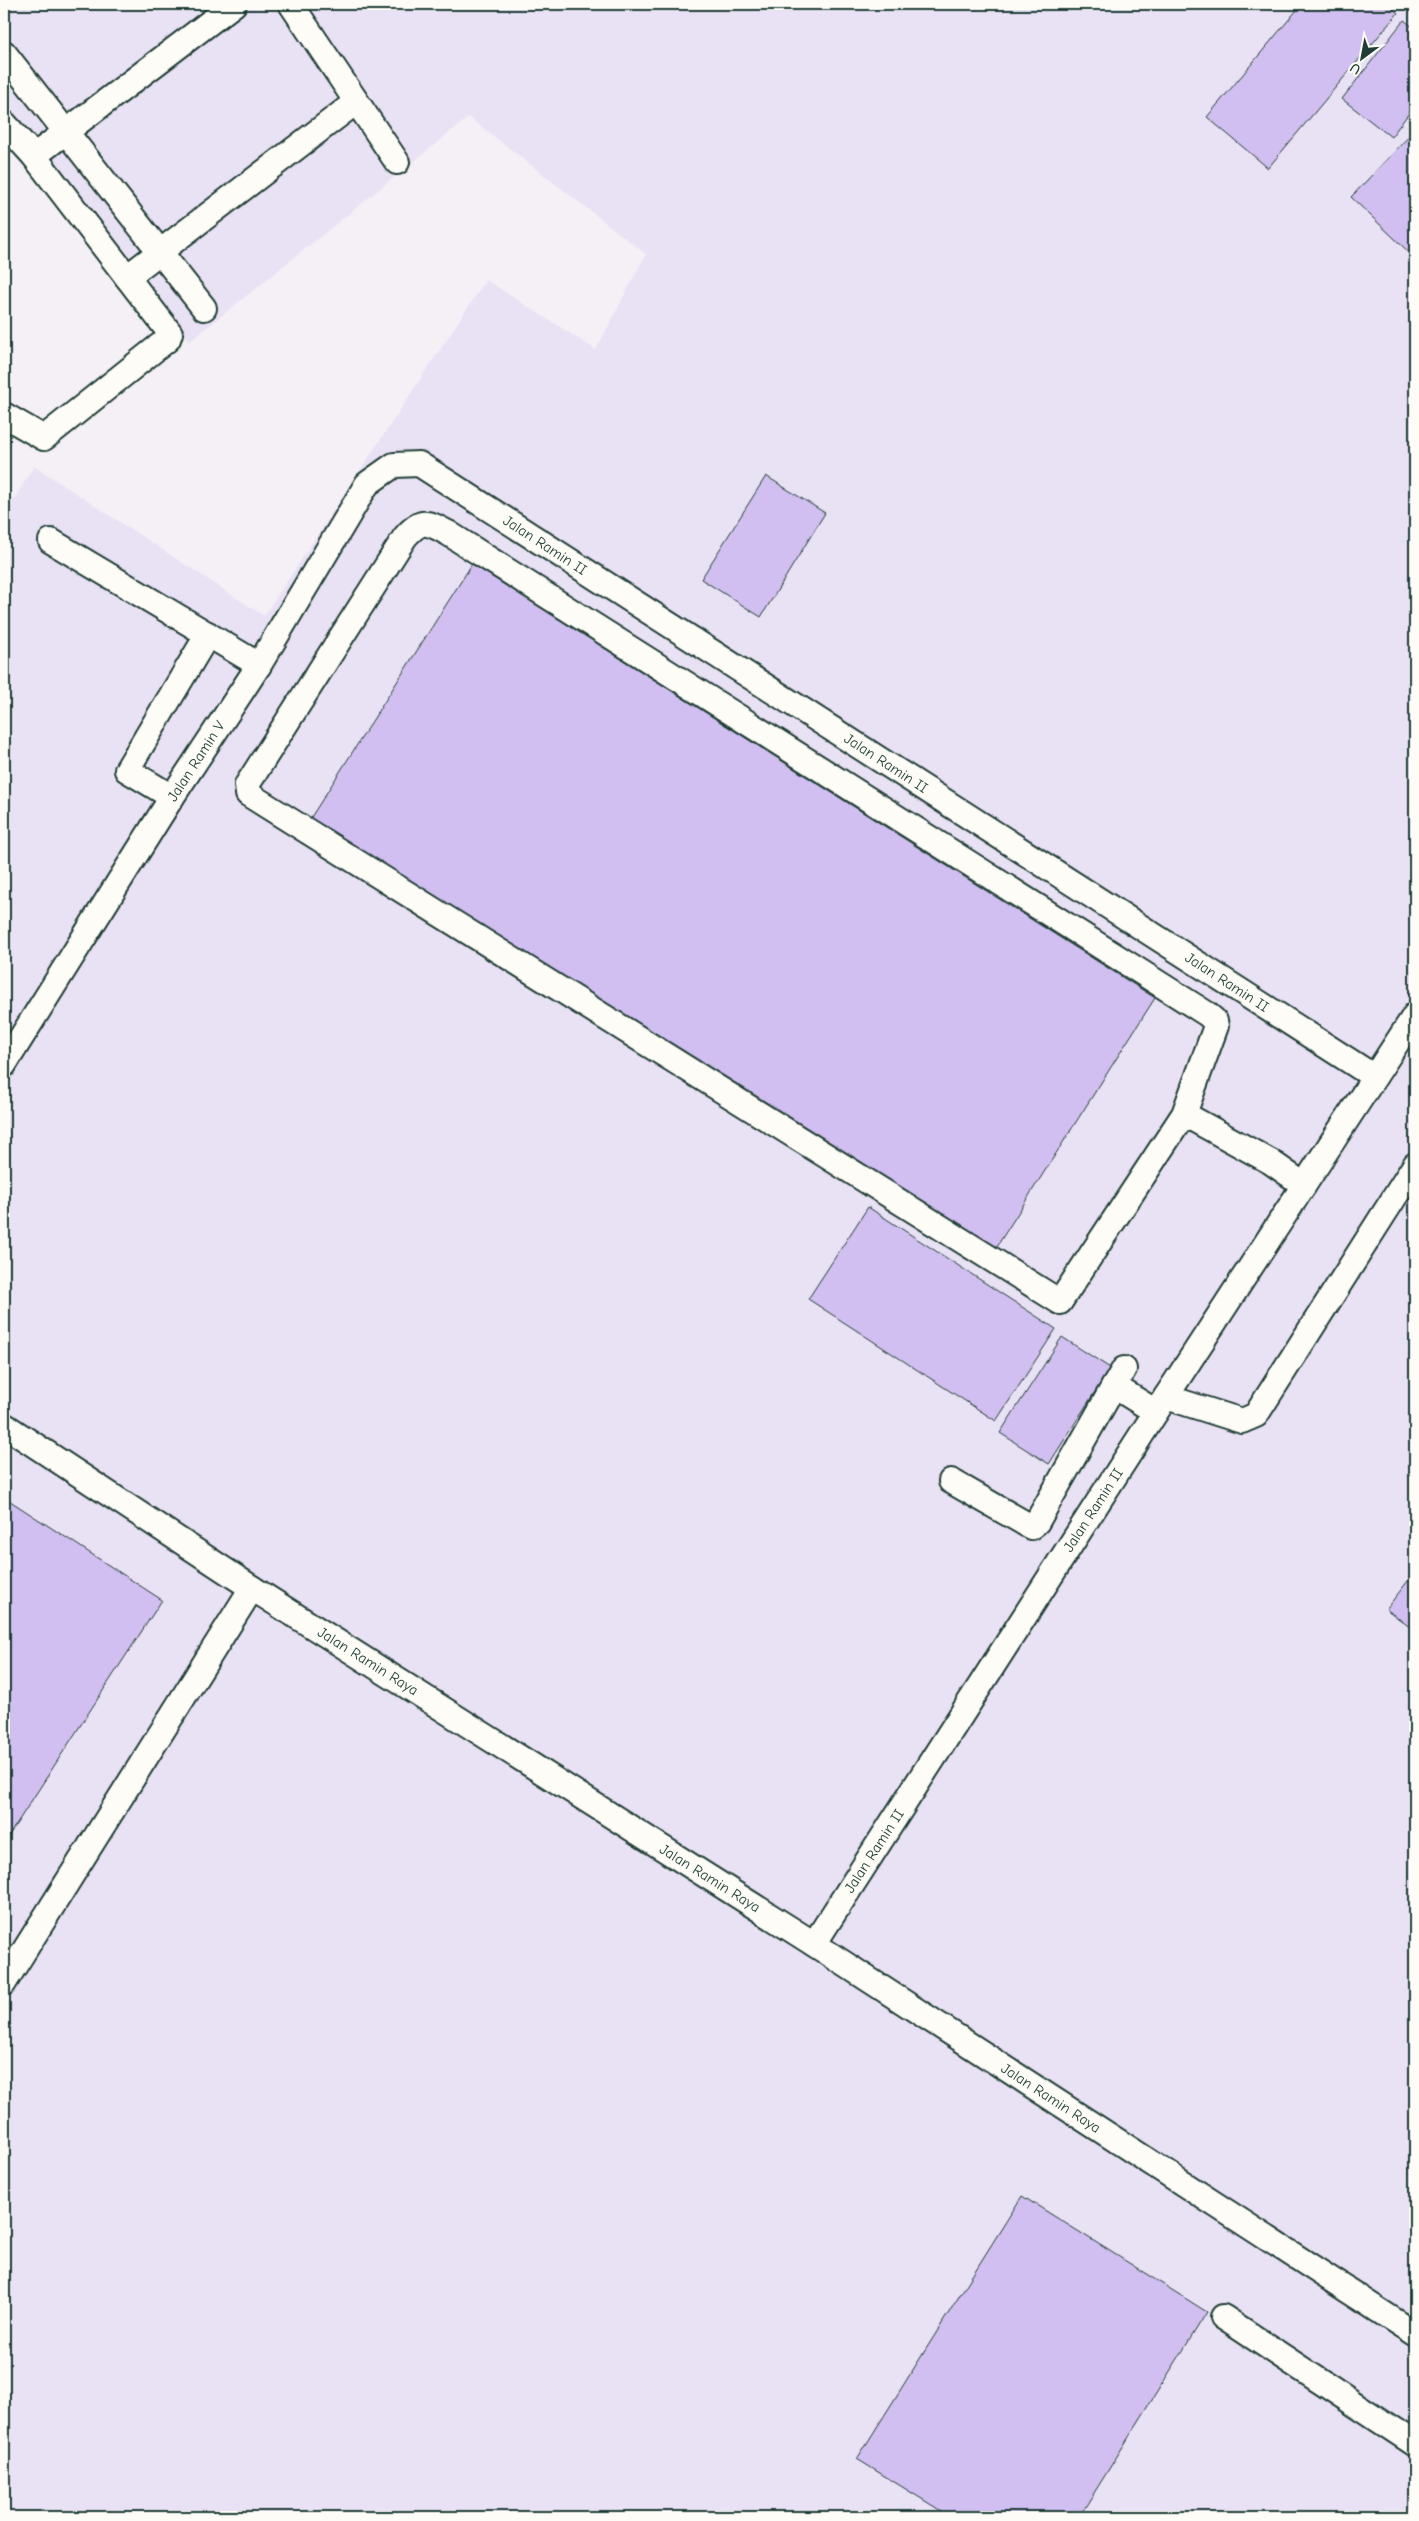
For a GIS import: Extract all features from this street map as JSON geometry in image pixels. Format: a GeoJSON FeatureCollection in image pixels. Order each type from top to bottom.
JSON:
{"type":"FeatureCollection","features":[{"type":"Feature","properties":{"kind":"lane"},"geometry":{"type":"LineString","coordinates":[[34,156],[234,4]]}},
{"type":"Feature","properties":{"kind":"lane"},"geometry":{"type":"LineString","coordinates":[[291,4],[397,162]]}},
{"type":"Feature","properties":{"kind":"lane"},"geometry":{"type":"LineString","coordinates":[[4,52],[204,308]]}},
{"type":"Feature","properties":{"kind":"lane"},"geometry":{"type":"LineString","coordinates":[[127,277],[356,102]]}},
{"type":"Feature","properties":{"kind":"lane"},"geometry":{"type":"LineString","coordinates":[[4,123],[34,156],[170,333],[168,339],[44,438],[4,415]]}},
{"type":"Feature","properties":{"kind":"lane","name":"Jalan Ramin II"},"geometry":{"type":"LineString","coordinates":[[394,465],[419,464],[1373,1076]]}},
{"type":"Feature","properties":{"kind":"lane","name":"Jalan Ramin V"},"geometry":{"type":"LineString","coordinates":[[4,1065],[172,796],[259,665],[367,484],[394,465]]}},
{"type":"Feature","properties":{"kind":"lane"},"geometry":{"type":"LineString","coordinates":[[428,523],[1216,1021],[1216,1026],[1184,1114],[1060,1302],[248,794],[247,785],[401,543],[416,525],[428,523]]}},
{"type":"Feature","properties":{"kind":"lane"},"geometry":{"type":"LineString","coordinates":[[51,541],[259,665]]}},
{"type":"Feature","properties":{"kind":"lane"},"geometry":{"type":"LineString","coordinates":[[172,796],[127,770],[208,634]]}},
{"type":"Feature","properties":{"kind":"lane","name":"Jalan Ramin II"},"geometry":{"type":"LineString","coordinates":[[814,1944],[1373,1076],[1415,1015]]}},
{"type":"Feature","properties":{"kind":"lane"},"geometry":{"type":"LineString","coordinates":[[1184,1114],[1271,1162],[1304,1185]]}},
{"type":"Feature","properties":{"kind":"lane"},"geometry":{"type":"LineString","coordinates":[[951,1481],[1026,1525],[1034,1525],[1119,1377],[1161,1404],[1242,1421],[1256,1415],[1415,1166]]}},
{"type":"Feature","properties":{"kind":"lane","name":"Jalan Ramin Raya"},"geometry":{"type":"LineString","coordinates":[[4,1425],[252,1588],[814,1944],[1415,2334]]}},
{"type":"Feature","properties":{"kind":"lane"},"geometry":{"type":"LineString","coordinates":[[4,1983],[252,1588]]}},
{"type":"Feature","properties":{"kind":"lane"},"geometry":{"type":"LineString","coordinates":[[1223,2317],[1415,2444]]}},
{"type":"Feature","properties":{"kind":"shaded area"},"geometry":{"type":"Polygon","coordinates":[[[4,4],[1415,4],[1415,2517],[4,2517],[4,516],[34,466],[264,616],[486,280],[596,350],[646,254],[469,117],[190,341],[4,100],[4,4]]]}},
{"type":"Feature","properties":{"kind":"building"},"geometry":{"type":"Polygon","coordinates":[[[1302,4],[1387,4],[1398,13],[1268,168],[1207,117],[1302,4]]]}},
{"type":"Feature","properties":{"kind":"building"},"geometry":{"type":"Polygon","coordinates":[[[1404,20],[1415,29],[1415,105],[1391,137],[1342,99],[1404,20]]]}},
{"type":"Feature","properties":{"kind":"building"},"geometry":{"type":"Polygon","coordinates":[[[1415,130],[1415,258],[1351,197],[1415,130]]]}},
{"type":"Feature","properties":{"kind":"building"},"geometry":{"type":"Polygon","coordinates":[[[766,476],[825,513],[761,617],[701,579],[766,476]]]}},
{"type":"Feature","properties":{"kind":"building"},"geometry":{"type":"Polygon","coordinates":[[[472,564],[1155,998],[990,1257],[308,822],[472,564]]]}},
{"type":"Feature","properties":{"kind":"building"},"geometry":{"type":"Polygon","coordinates":[[[868,1207],[1056,1329],[996,1421],[808,1299],[868,1207]]]}},
{"type":"Feature","properties":{"kind":"building"},"geometry":{"type":"Polygon","coordinates":[[[1062,1337],[1110,1368],[1049,1464],[1000,1433],[1062,1337]]]}},
{"type":"Feature","properties":{"kind":"building"},"geometry":{"type":"Polygon","coordinates":[[[4,1497],[162,1600],[4,1843],[4,1497]]]}},
{"type":"Feature","properties":{"kind":"building"},"geometry":{"type":"Polygon","coordinates":[[[1415,1572],[1415,1631],[1386,1609],[1415,1572]]]}},
{"type":"Feature","properties":{"kind":"building"},"geometry":{"type":"Polygon","coordinates":[[[1022,2196],[1207,2312],[1079,2517],[951,2517],[857,2459],[1022,2196]]]}}]}
